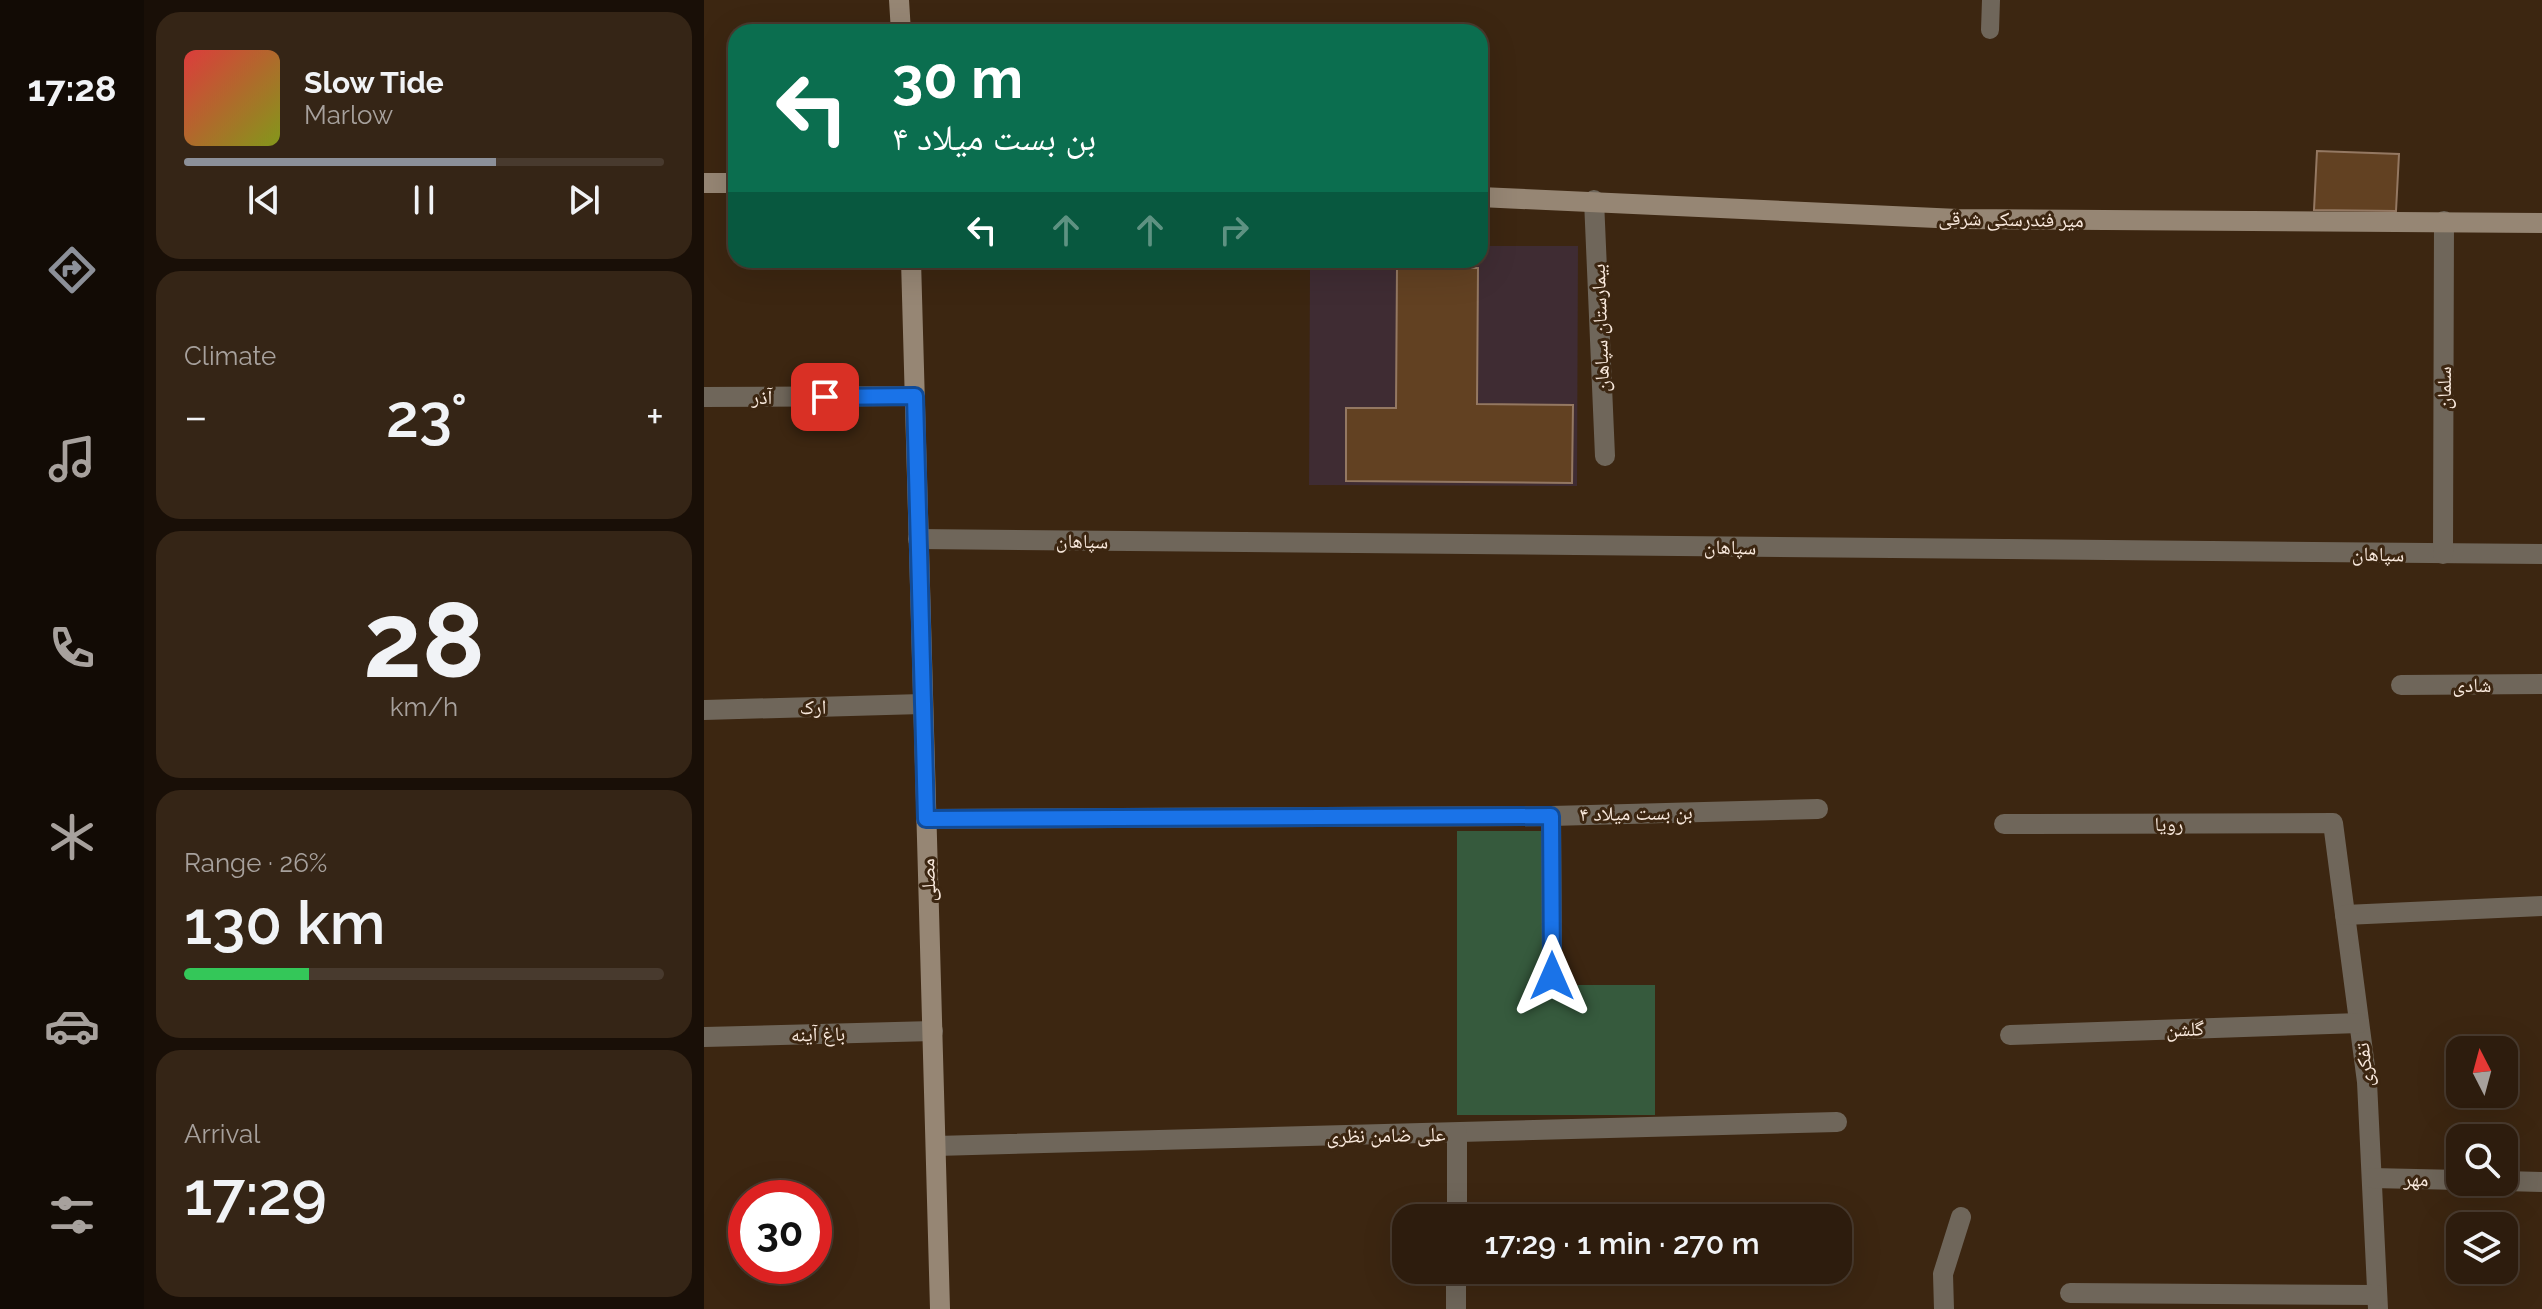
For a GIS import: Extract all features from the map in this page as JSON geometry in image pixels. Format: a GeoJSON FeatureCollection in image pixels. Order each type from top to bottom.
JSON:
{"type":"FeatureCollection","features":[{"type":"Feature","properties":{"kind":"main road"},"geometry":{"type":"LineString","coordinates":[[899,0],[900,24]]}},
{"type":"Feature","properties":{"kind":"main road"},"geometry":{"type":"LineString","coordinates":[[704,183],[728,183]]}},
{"type":"Feature","properties":{"kind":"main road","name":"میر فندرسکی شرقی"},"geometry":{"type":"LineString","coordinates":[[1488,197],[1958,219],[2542,223]]}},
{"type":"Feature","properties":{"kind":"main road","name":"مصلی"},"geometry":{"type":"LineString","coordinates":[[911,268],[940,1309]]}},
{"type":"Feature","properties":{"kind":"street","name":"بیمارستان سپاهان"},"geometry":{"type":"LineString","coordinates":[[1594,200],[1605,456]]}},
{"type":"Feature","properties":{"kind":"street","name":"سلمان"},"geometry":{"type":"LineString","coordinates":[[2443,554],[2444,221]]}},
{"type":"Feature","properties":{"kind":"street","name":"آذر"},"geometry":{"type":"LineString","coordinates":[[704,397],[915,396]]}},
{"type":"Feature","properties":{"kind":"street","name":"سپاهان"},"geometry":{"type":"LineString","coordinates":[[918,539],[2542,554]]}},
{"type":"Feature","properties":{"kind":"street","name":"شادی"},"geometry":{"type":"LineString","coordinates":[[2401,685],[2542,684]]}},
{"type":"Feature","properties":{"kind":"street","name":"ارک"},"geometry":{"type":"LineString","coordinates":[[704,710],[922,704]]}},
{"type":"Feature","properties":{"kind":"street","name":"بن بست میلاد ۴"},"geometry":{"type":"LineString","coordinates":[[926,819],[1551,816],[1818,809]]}},
{"type":"Feature","properties":{"kind":"street"},"geometry":{"type":"LineString","coordinates":[[1551,816],[1552,976]]}},
{"type":"Feature","properties":{"kind":"street","name":"رویا"},"geometry":{"type":"LineString","coordinates":[[2004,824],[2333,823]]}},
{"type":"Feature","properties":{"kind":"street","name":"تفکری"},"geometry":{"type":"LineString","coordinates":[[2333,823],[2367,1082],[2378,1302]]}},
{"type":"Feature","properties":{"kind":"street"},"geometry":{"type":"LineString","coordinates":[[2345,915],[2542,906]]}},
{"type":"Feature","properties":{"kind":"street","name":"گلشن"},"geometry":{"type":"LineString","coordinates":[[2010,1035],[2359,1023]]}},
{"type":"Feature","properties":{"kind":"street","name":"باغ آینه"},"geometry":{"type":"LineString","coordinates":[[704,1037],[933,1031]]}},
{"type":"Feature","properties":{"kind":"street","name":"علی ضامن نظری"},"geometry":{"type":"LineString","coordinates":[[936,1146],[1837,1122]]}},
{"type":"Feature","properties":{"kind":"street"},"geometry":{"type":"LineString","coordinates":[[1457,1133],[1457,1204]]}},
{"type":"Feature","properties":{"kind":"street","name":"مهر"},"geometry":{"type":"LineString","coordinates":[[2372,1178],[2446,1180]]}},
{"type":"Feature","properties":{"kind":"street"},"geometry":{"type":"LineString","coordinates":[[2518,1181],[2542,1182]]}},
{"type":"Feature","properties":{"kind":"street"},"geometry":{"type":"LineString","coordinates":[[1944,1309],[1943,1274],[1961,1217]]}},
{"type":"Feature","properties":{"kind":"street"},"geometry":{"type":"LineString","coordinates":[[1456,1284],[1456,1309]]}},
{"type":"Feature","properties":{"kind":"street"},"geometry":{"type":"LineString","coordinates":[[2070,1293],[2378,1302]]}},
{"type":"Feature","properties":{"kind":"lane"},"geometry":{"type":"LineString","coordinates":[[1990,30],[1991,0]]}},
{"type":"Feature","properties":{"kind":"shaded area"},"geometry":{"type":"Polygon","coordinates":[[[1488,246],[1578,246],[1577,486],[1309,485],[1310,268],[1488,268],[1488,246]]]}},
{"type":"Feature","properties":{"kind":"green space"},"geometry":{"type":"Polygon","coordinates":[[[1457,831],[1543,831],[1543,985],[1655,985],[1655,1115],[1457,1115],[1457,831]]]}},
{"type":"Feature","properties":{"kind":"building"},"geometry":{"type":"Polygon","coordinates":[[[2317,151],[2399,154],[2396,211],[2314,210],[2317,151]]]}},
{"type":"Feature","properties":{"kind":"building"},"geometry":{"type":"Polygon","coordinates":[[[1397,268],[1478,268],[1477,404],[1573,405],[1572,483],[1346,481],[1346,408],[1396,408],[1397,268]]]}},
{"type":"Feature","properties":{"kind":"route"},"geometry":{"type":"LineString","coordinates":[[825,397],[915,396],[926,819],[1551,816],[1552,976]]}}]}
